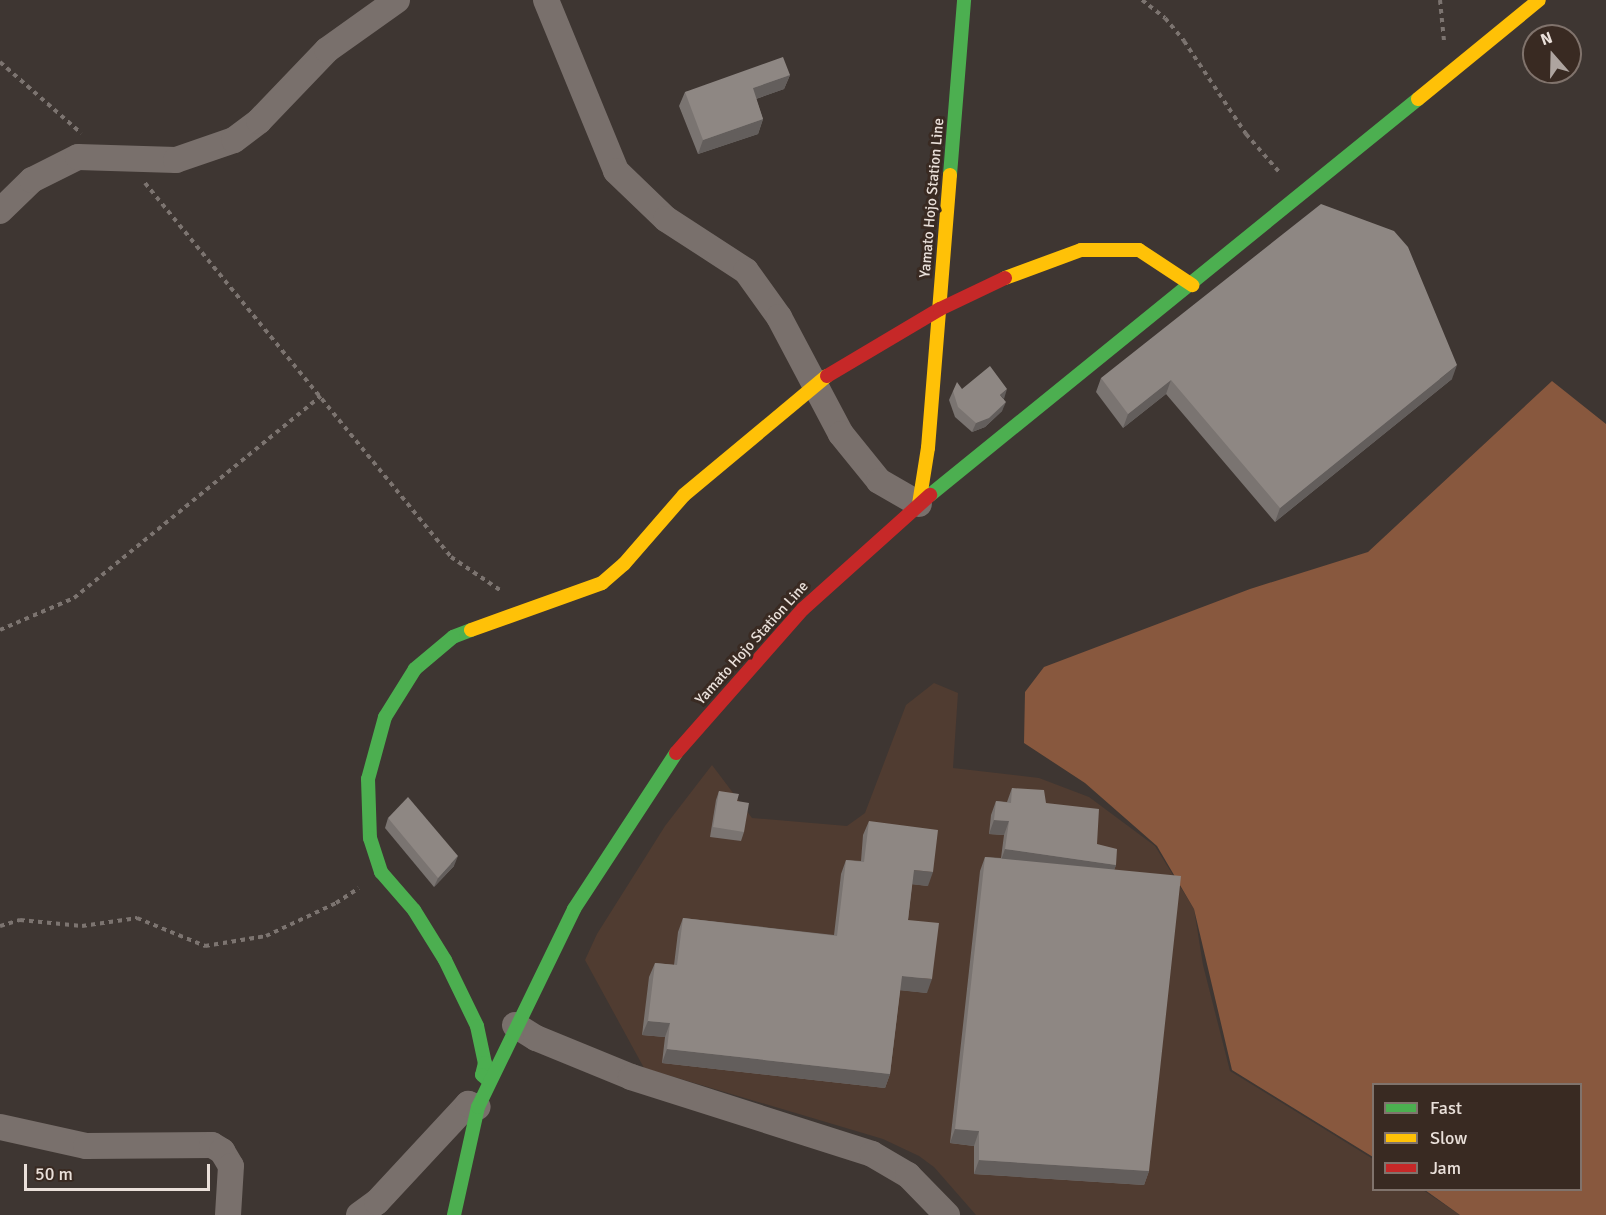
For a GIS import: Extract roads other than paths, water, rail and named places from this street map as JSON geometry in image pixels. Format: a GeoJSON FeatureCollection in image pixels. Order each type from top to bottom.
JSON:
{"type":"FeatureCollection","features":[{"type":"Feature","properties":{"kind":"street"},"geometry":{"type":"LineString","coordinates":[[546,0],[616,171],[666,219],[746,271],[779,317],[812,385],[841,434],[879,481],[919,504],[1192,285],[1539,0]]}},
{"type":"Feature","properties":{"kind":"street","name":"Yamato Hojo Station Line"},"geometry":{"type":"LineString","coordinates":[[454,1215],[478,1107],[488,1080],[574,909],[675,754],[802,609],[919,504],[928,448],[964,0]]}},
{"type":"Feature","properties":{"kind":"street"},"geometry":{"type":"LineString","coordinates":[[0,211],[32,180],[78,157],[108,156],[176,160],[234,140],[259,121],[327,50],[384,4]]}},
{"type":"Feature","properties":{"kind":"street"},"geometry":{"type":"LineString","coordinates":[[488,1080],[482,1075],[485,1063],[477,1026],[445,960],[414,910],[381,872],[370,838],[368,802],[373,754],[385,717],[415,669],[440,647],[470,630],[594,588],[614,575],[684,495],[812,385],[940,309],[1016,272],[1081,250],[1139,250],[1192,285]]}},
{"type":"Feature","properties":{"kind":"street"},"geometry":{"type":"LineString","coordinates":[[515,1025],[536,1038],[631,1077],[872,1154],[908,1175],[947,1215]]}},
{"type":"Feature","properties":{"kind":"street"},"geometry":{"type":"LineString","coordinates":[[359,1215],[377,1202],[468,1104],[478,1107]]}},
{"type":"Feature","properties":{"kind":"street"},"geometry":{"type":"LineString","coordinates":[[0,1127],[86,1146],[212,1145],[222,1151],[231,1166],[228,1215]]}}]}
